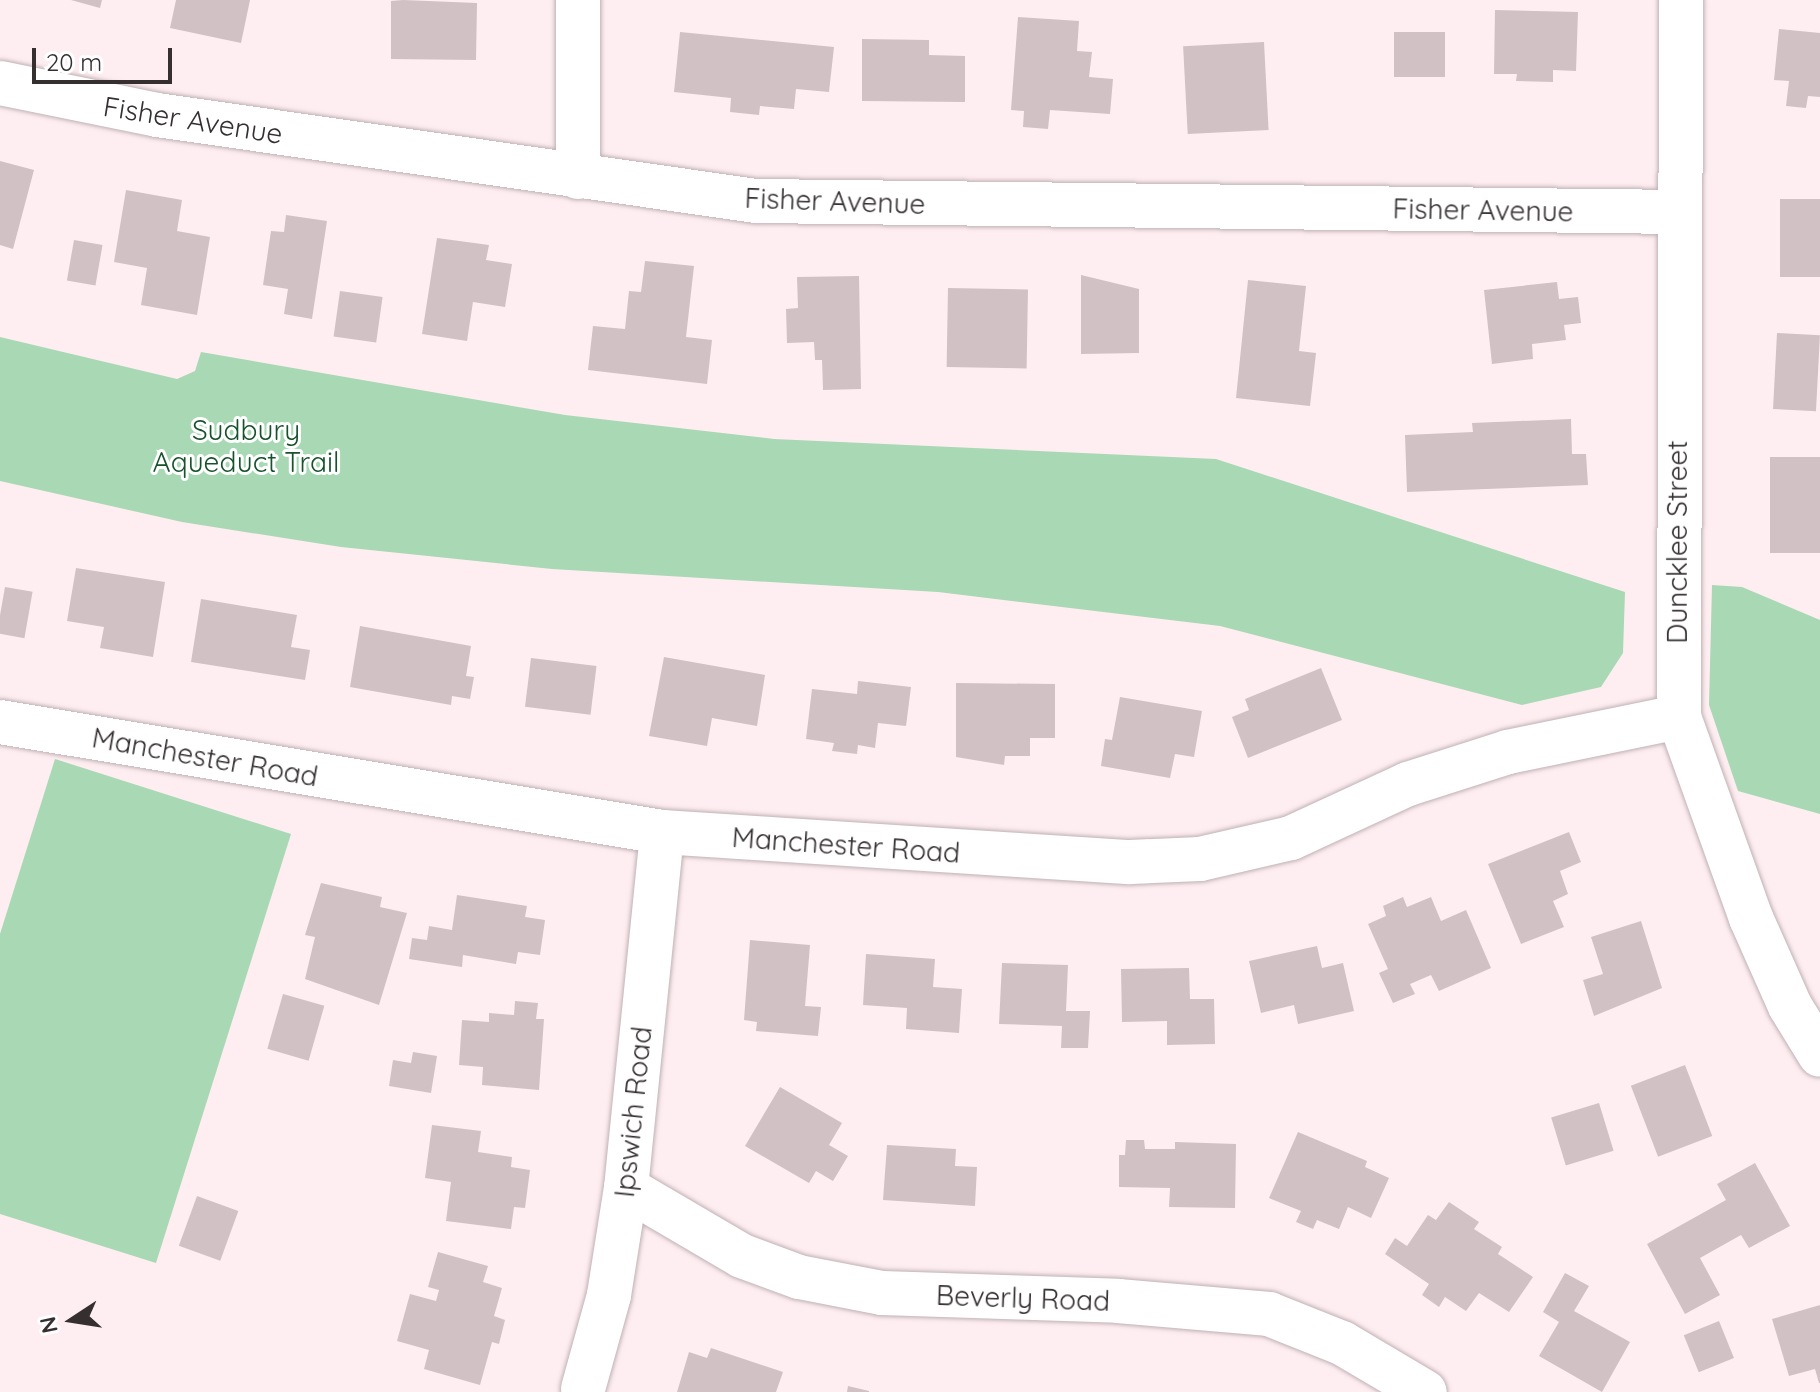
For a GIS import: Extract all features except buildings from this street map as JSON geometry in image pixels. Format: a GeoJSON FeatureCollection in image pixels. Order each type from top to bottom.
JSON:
{"type":"FeatureCollection","features":[{"type":"Feature","properties":{"kind":"street"},"geometry":{"type":"LineString","coordinates":[[578,0],[578,177]]}},
{"type":"Feature","properties":{"kind":"street","name":"Duncklee Street"},"geometry":{"type":"LineString","coordinates":[[1681,0],[1679,717],[1751,918],[1790,1006],[1820,1055]]}},
{"type":"Feature","properties":{"kind":"street","name":"Fisher Avenue"},"geometry":{"type":"LineString","coordinates":[[0,83],[157,115],[756,201],[1680,212]]}},
{"type":"Feature","properties":{"kind":"street","name":"Manchester Road"},"geometry":{"type":"LineString","coordinates":[[0,722],[662,832],[1130,862],[1200,859],[1291,838],[1408,784],[1508,752],[1679,717]]}},
{"type":"Feature","properties":{"kind":"street","name":"Ipswich Road"},"geometry":{"type":"LineString","coordinates":[[583,1389],[609,1295],[626,1188],[662,832]]}},
{"type":"Feature","properties":{"kind":"street","name":"Beverly Road"},"geometry":{"type":"LineString","coordinates":[[626,1188],[742,1256],[799,1277],[882,1293],[1118,1301],[1269,1314],[1342,1343],[1425,1392]]}},
{"type":"Feature","properties":{"kind":"green space","name":"Sudbury Aqueduct Trail"},"geometry":{"type":"Polygon","coordinates":[[[0,337],[177,379],[195,371],[201,352],[565,415],[774,439],[1216,459],[1625,592],[1623,653],[1601,687],[1522,705],[1220,626],[938,592],[552,569],[341,547],[182,522],[0,481],[0,337]]]}},
{"type":"Feature","properties":{"kind":"green space"},"geometry":{"type":"Polygon","coordinates":[[[1712,585],[1742,587],[1820,620],[1820,814],[1738,791],[1709,705],[1712,585]]]}},
{"type":"Feature","properties":{"kind":"green space"},"geometry":{"type":"Polygon","coordinates":[[[55,759],[291,834],[156,1263],[0,1214],[0,934],[55,759]]]}}]}
